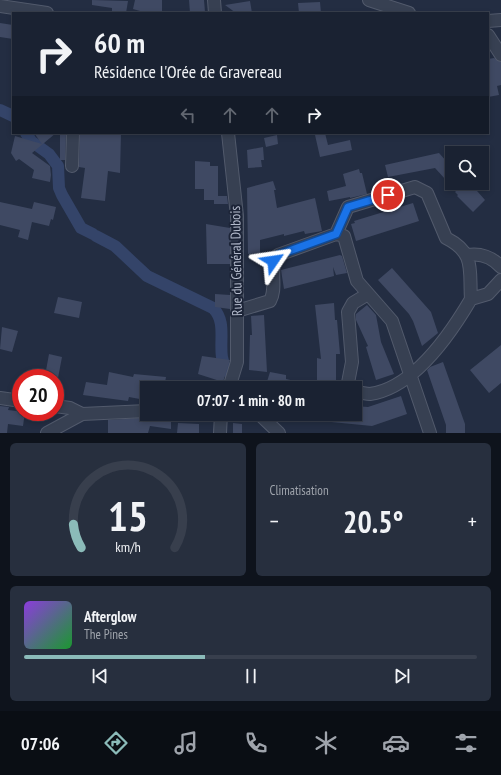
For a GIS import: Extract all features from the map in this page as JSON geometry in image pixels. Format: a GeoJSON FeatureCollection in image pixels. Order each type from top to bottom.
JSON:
{"type":"FeatureCollection","features":[{"type":"Feature","properties":{"kind":"street"},"geometry":{"type":"LineString","coordinates":[[214,0],[216,12]]}},
{"type":"Feature","properties":{"kind":"street"},"geometry":{"type":"LineString","coordinates":[[369,0],[407,12]]}},
{"type":"Feature","properties":{"kind":"street"},"geometry":{"type":"LineString","coordinates":[[0,6],[41,12]]}},
{"type":"Feature","properties":{"kind":"street"},"geometry":{"type":"LineString","coordinates":[[489,21],[501,20]]}},
{"type":"Feature","properties":{"kind":"street"},"geometry":{"type":"LineString","coordinates":[[489,36],[501,55]]}},
{"type":"Feature","properties":{"kind":"street"},"geometry":{"type":"LineString","coordinates":[[72,134],[72,166]]}},
{"type":"Feature","properties":{"kind":"street","name":"Rue du Général Dubois"},"geometry":{"type":"LineString","coordinates":[[228,134],[237,216],[237,362],[231,381]]}},
{"type":"Feature","properties":{"kind":"street"},"geometry":{"type":"LineString","coordinates":[[336,234],[348,207],[414,187],[427,193],[446,238],[458,244],[468,255],[471,299],[446,338],[411,374],[388,389],[369,394],[362,393]]}},
{"type":"Feature","properties":{"kind":"street"},"geometry":{"type":"LineString","coordinates":[[237,311],[270,301],[274,295],[273,261],[278,255],[336,234],[344,236],[356,281],[392,321],[430,433]]}},
{"type":"Feature","properties":{"kind":"street"},"geometry":{"type":"LineString","coordinates":[[468,255],[476,254],[488,257],[501,267]]}},
{"type":"Feature","properties":{"kind":"street"},"geometry":{"type":"LineString","coordinates":[[471,299],[488,294],[501,280]]}},
{"type":"Feature","properties":{"kind":"street"},"geometry":{"type":"LineString","coordinates":[[348,381],[352,362],[348,312],[353,304],[368,294]]}},
{"type":"Feature","properties":{"kind":"street"},"geometry":{"type":"LineString","coordinates":[[0,398],[12,400]]}},
{"type":"Feature","properties":{"kind":"street"},"geometry":{"type":"LineString","coordinates":[[64,407],[70,408],[82,414]]}},
{"type":"Feature","properties":{"kind":"street"},"geometry":{"type":"LineString","coordinates":[[47,433],[82,414],[140,411]]}},
{"type":"Feature","properties":{"kind":"street"},"geometry":{"type":"LineString","coordinates":[[220,433],[221,421]]}},
{"type":"Feature","properties":{"kind":"street"},"geometry":{"type":"LineString","coordinates":[[267,421],[280,433]]}},
{"type":"Feature","properties":{"kind":"building"},"geometry":{"type":"Polygon","coordinates":[[[92,0],[128,1],[126,12],[112,12],[112,8],[92,5],[92,0]]]}},
{"type":"Feature","properties":{"kind":"building"},"geometry":{"type":"Polygon","coordinates":[[[135,0],[162,0],[162,12],[144,12],[133,9],[135,0]]]}},
{"type":"Feature","properties":{"kind":"building"},"geometry":{"type":"Polygon","coordinates":[[[189,0],[204,0],[205,12],[190,12],[189,0]]]}},
{"type":"Feature","properties":{"kind":"building"},"geometry":{"type":"Polygon","coordinates":[[[250,1],[252,12],[235,12],[225,5],[250,1]]]}},
{"type":"Feature","properties":{"kind":"building"},"geometry":{"type":"Polygon","coordinates":[[[320,2],[321,12],[299,12],[298,3],[320,2]]]}},
{"type":"Feature","properties":{"kind":"building"},"geometry":{"type":"Polygon","coordinates":[[[0,23],[12,25],[12,39],[0,37],[0,23]]]}},
{"type":"Feature","properties":{"kind":"building"},"geometry":{"type":"Polygon","coordinates":[[[494,58],[501,62],[501,85],[497,86],[499,95],[489,97],[489,59],[494,58]]]}},
{"type":"Feature","properties":{"kind":"building"},"geometry":{"type":"Polygon","coordinates":[[[35,134],[55,134],[32,153],[50,166],[50,182],[32,178],[34,170],[19,159],[16,161],[11,153],[15,136],[42,144],[35,134]]]}},
{"type":"Feature","properties":{"kind":"building"},"geometry":{"type":"Polygon","coordinates":[[[60,134],[66,134],[65,160],[60,160],[60,134]]]}},
{"type":"Feature","properties":{"kind":"building"},"geometry":{"type":"Polygon","coordinates":[[[80,134],[121,134],[120,173],[108,171],[105,201],[81,198],[85,168],[79,167],[80,134]]]}},
{"type":"Feature","properties":{"kind":"building"},"geometry":{"type":"Polygon","coordinates":[[[325,134],[328,145],[350,140],[352,150],[320,157],[315,135],[325,134]]]}},
{"type":"Feature","properties":{"kind":"building"},"geometry":{"type":"Polygon","coordinates":[[[277,135],[278,144],[266,147],[264,138],[277,135]]]}},
{"type":"Feature","properties":{"kind":"building"},"geometry":{"type":"Polygon","coordinates":[[[263,147],[264,160],[261,160],[262,167],[248,168],[247,150],[263,147]]]}},
{"type":"Feature","properties":{"kind":"building"},"geometry":{"type":"Polygon","coordinates":[[[439,153],[445,160],[445,179],[435,168],[388,177],[385,165],[439,153]]]}},
{"type":"Feature","properties":{"kind":"building"},"geometry":{"type":"Polygon","coordinates":[[[195,161],[210,162],[210,166],[218,166],[218,196],[227,196],[228,204],[214,204],[214,200],[204,200],[204,189],[195,189],[195,161]]]}},
{"type":"Feature","properties":{"kind":"building"},"geometry":{"type":"Polygon","coordinates":[[[359,169],[360,173],[362,173],[367,194],[329,201],[327,191],[346,186],[343,174],[359,169]]]}},
{"type":"Feature","properties":{"kind":"building"},"geometry":{"type":"Polygon","coordinates":[[[273,181],[276,190],[274,190],[277,208],[315,198],[322,231],[305,234],[304,231],[260,240],[260,253],[248,254],[247,188],[273,181]]]}},
{"type":"Feature","properties":{"kind":"building"},"geometry":{"type":"Polygon","coordinates":[[[455,190],[476,190],[485,200],[473,212],[457,196],[455,190]]]}},
{"type":"Feature","properties":{"kind":"building"},"geometry":{"type":"Polygon","coordinates":[[[0,202],[32,209],[34,202],[56,207],[53,220],[51,219],[49,226],[32,222],[28,240],[18,237],[20,230],[0,225],[0,202]]]}},
{"type":"Feature","properties":{"kind":"building"},"geometry":{"type":"Polygon","coordinates":[[[413,203],[419,221],[356,241],[351,224],[355,223],[354,221],[413,203]]]}},
{"type":"Feature","properties":{"kind":"building"},"geometry":{"type":"Polygon","coordinates":[[[206,224],[230,228],[230,264],[207,264],[206,224]]]}},
{"type":"Feature","properties":{"kind":"building"},"geometry":{"type":"Polygon","coordinates":[[[340,255],[342,256],[347,273],[336,275],[333,267],[334,276],[284,289],[281,270],[340,255]]]}},
{"type":"Feature","properties":{"kind":"building"},"geometry":{"type":"Polygon","coordinates":[[[392,268],[431,312],[438,333],[422,346],[409,314],[378,280],[392,268]]]}},
{"type":"Feature","properties":{"kind":"building"},"geometry":{"type":"Polygon","coordinates":[[[215,294],[230,295],[230,309],[215,307],[215,294]]]}},
{"type":"Feature","properties":{"kind":"building"},"geometry":{"type":"Polygon","coordinates":[[[58,297],[82,302],[79,318],[54,313],[58,297]]]}},
{"type":"Feature","properties":{"kind":"building"},"geometry":{"type":"Polygon","coordinates":[[[334,303],[340,354],[336,354],[336,381],[317,381],[317,358],[321,359],[315,305],[334,303]]]}},
{"type":"Feature","properties":{"kind":"building"},"geometry":{"type":"Polygon","coordinates":[[[367,305],[376,315],[381,342],[394,374],[376,380],[366,347],[368,346],[356,320],[356,314],[367,305]]]}},
{"type":"Feature","properties":{"kind":"building"},"geometry":{"type":"Polygon","coordinates":[[[264,315],[267,372],[249,370],[250,335],[252,335],[251,316],[264,315]]]}},
{"type":"Feature","properties":{"kind":"building"},"geometry":{"type":"Polygon","coordinates":[[[2,327],[18,331],[12,352],[0,349],[2,327]]]}},
{"type":"Feature","properties":{"kind":"building"},"geometry":{"type":"Polygon","coordinates":[[[501,345],[501,383],[489,393],[470,370],[501,345]]]}},
{"type":"Feature","properties":{"kind":"building"},"geometry":{"type":"Polygon","coordinates":[[[49,354],[62,357],[60,369],[46,369],[49,354]]]}},
{"type":"Feature","properties":{"kind":"building"},"geometry":{"type":"Polygon","coordinates":[[[202,356],[230,360],[223,381],[198,374],[202,356]]]}},
{"type":"Feature","properties":{"kind":"building"},"geometry":{"type":"Polygon","coordinates":[[[443,362],[465,424],[465,433],[446,433],[446,425],[427,370],[430,367],[443,362]]]}},
{"type":"Feature","properties":{"kind":"building"},"geometry":{"type":"Polygon","coordinates":[[[109,372],[133,377],[134,374],[166,377],[165,381],[140,381],[140,399],[129,397],[128,401],[83,395],[86,382],[107,385],[109,372]]]}},
{"type":"Feature","properties":{"kind":"building"},"geometry":{"type":"Polygon","coordinates":[[[270,372],[286,375],[286,379],[295,381],[267,381],[270,372]]]}},
{"type":"Feature","properties":{"kind":"building"},"geometry":{"type":"Polygon","coordinates":[[[401,396],[407,414],[372,426],[321,421],[362,421],[362,407],[368,407],[401,396]]]}},
{"type":"Feature","properties":{"kind":"building"},"geometry":{"type":"Polygon","coordinates":[[[0,406],[9,407],[8,410],[12,410],[12,421],[24,421],[23,426],[8,424],[7,433],[0,433],[0,406]]]}},
{"type":"Feature","properties":{"kind":"building"},"geometry":{"type":"Polygon","coordinates":[[[140,418],[140,421],[171,421],[171,429],[150,426],[148,433],[108,433],[108,420],[140,418]]]}},
{"type":"Feature","properties":{"kind":"building"},"geometry":{"type":"Polygon","coordinates":[[[178,423],[199,424],[199,433],[177,433],[178,423]]]}},
{"type":"Feature","properties":{"kind":"building"},"geometry":{"type":"Polygon","coordinates":[[[233,423],[242,424],[242,433],[233,433],[233,423]]]}},
{"type":"Feature","properties":{"kind":"waterway"},"geometry":{"type":"LineString","coordinates":[[0,110],[12,116]]}},
{"type":"Feature","properties":{"kind":"waterway"},"geometry":{"type":"LineString","coordinates":[[27,134],[31,141],[49,154],[58,166],[59,188],[62,195],[81,228],[93,234]]}},
{"type":"Feature","properties":{"kind":"waterway"},"geometry":{"type":"LineString","coordinates":[[96,236],[115,246],[147,276],[213,308],[221,322],[222,355],[223,363],[227,371]]}},
{"type":"Feature","properties":{"kind":"route"},"geometry":{"type":"LineString","coordinates":[[273,261],[278,255],[336,234],[348,207],[388,195]]}}]}
